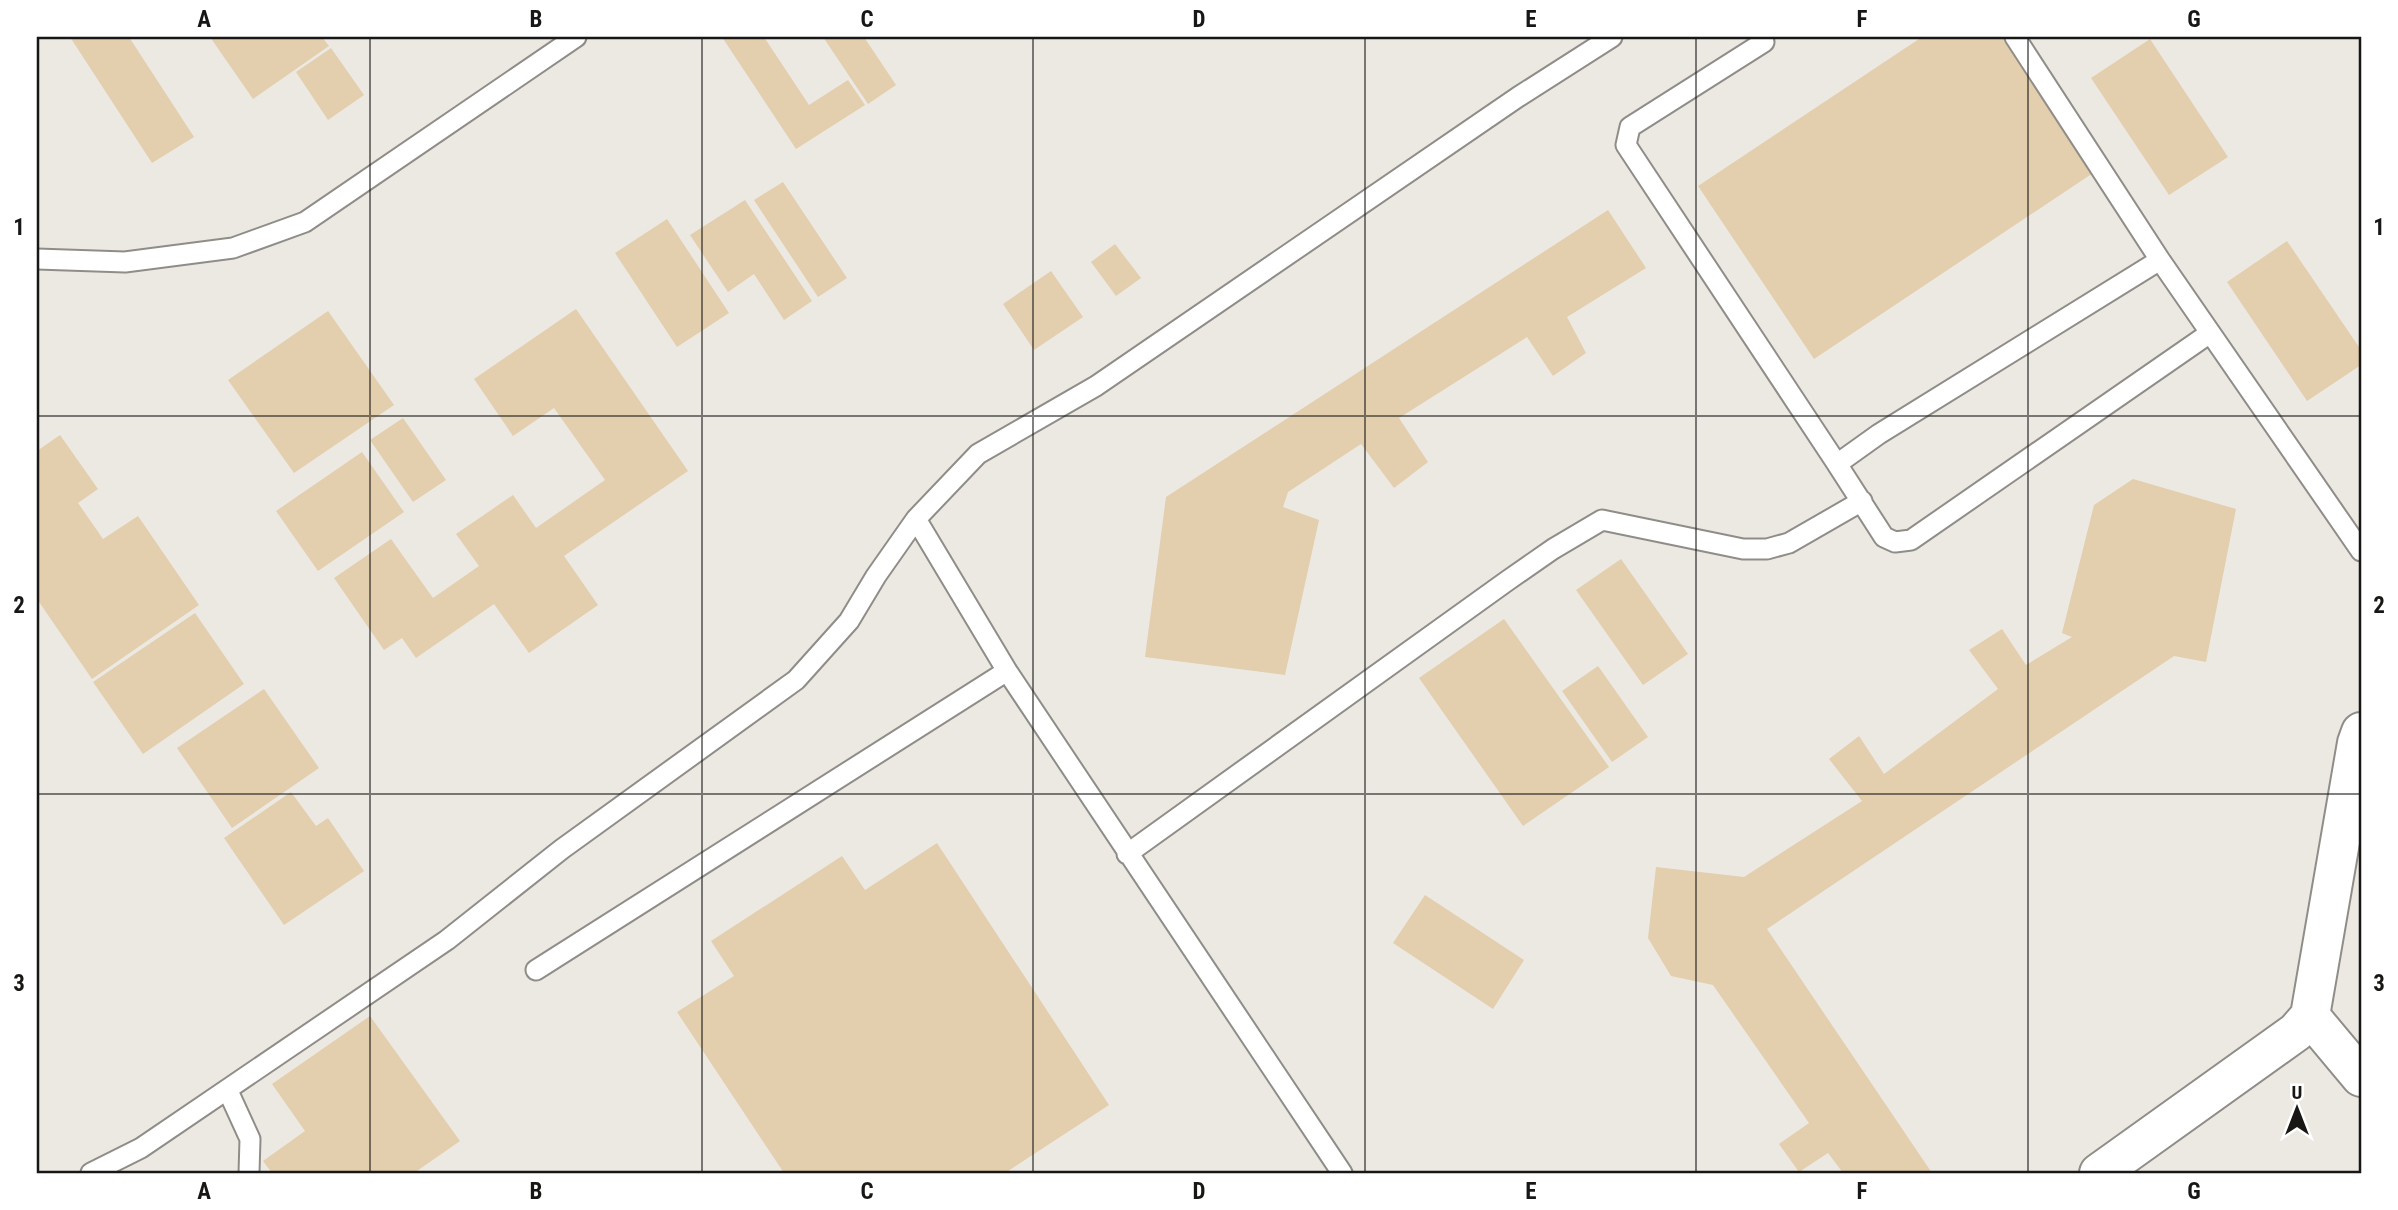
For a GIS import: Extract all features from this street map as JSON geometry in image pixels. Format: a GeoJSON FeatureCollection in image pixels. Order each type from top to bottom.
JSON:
{"type":"FeatureCollection","features":[{"type":"Feature","properties":{"kind":"street"},"geometry":{"type":"LineString","coordinates":[[2099,1173],[2295,1032],[2310,1016],[2361,732]]}},
{"type":"Feature","properties":{"kind":"street"},"geometry":{"type":"LineString","coordinates":[[2310,1016],[2361,1077]]}},
{"type":"Feature","properties":{"kind":"lane"},"geometry":{"type":"LineString","coordinates":[[37,259],[125,262],[233,248],[305,222],[576,37]]}},
{"type":"Feature","properties":{"kind":"lane"},"geometry":{"type":"LineString","coordinates":[[91,1173],[141,1148],[447,940],[562,849],[796,680],[849,621],[876,576],[916,519],[978,454],[1096,386],[1518,97],[1612,37]]}},
{"type":"Feature","properties":{"kind":"lane"},"geometry":{"type":"LineString","coordinates":[[2015,37],[2160,260],[2361,551]]}},
{"type":"Feature","properties":{"kind":"lane"},"geometry":{"type":"LineString","coordinates":[[1766,39],[1630,127],[1626,145],[1884,537],[1895,542],[1911,540],[2210,333]]}},
{"type":"Feature","properties":{"kind":"lane"},"geometry":{"type":"LineString","coordinates":[[1837,464],[1880,434],[2160,260]]}},
{"type":"Feature","properties":{"kind":"lane"},"geometry":{"type":"LineString","coordinates":[[1127,854],[1507,581],[1602,520],[1743,549],[1767,549],[1788,543],[1862,501]]}},
{"type":"Feature","properties":{"kind":"lane"},"geometry":{"type":"LineString","coordinates":[[916,519],[1007,671],[1342,1173]]}},
{"type":"Feature","properties":{"kind":"lane"},"geometry":{"type":"LineString","coordinates":[[536,970],[1007,671]]}},
{"type":"Feature","properties":{"kind":"lane"},"geometry":{"type":"LineString","coordinates":[[228,1091],[250,1139],[249,1173]]}},
{"type":"Feature","properties":{"kind":"building"},"geometry":{"type":"Polygon","coordinates":[[[70,37],[129,37],[194,137],[152,163],[70,37]]]}},
{"type":"Feature","properties":{"kind":"building"},"geometry":{"type":"Polygon","coordinates":[[[210,37],[322,37],[329,46],[253,99],[210,37]]]}},
{"type":"Feature","properties":{"kind":"building"},"geometry":{"type":"Polygon","coordinates":[[[722,37],[764,37],[809,105],[848,80],[865,105],[796,149],[722,37]]]}},
{"type":"Feature","properties":{"kind":"building"},"geometry":{"type":"Polygon","coordinates":[[[823,37],[864,37],[896,85],[868,104],[823,37]]]}},
{"type":"Feature","properties":{"kind":"building"},"geometry":{"type":"Polygon","coordinates":[[[1922,37],[2005,37],[2096,171],[1814,359],[1698,186],[1922,37]]]}},
{"type":"Feature","properties":{"kind":"building"},"geometry":{"type":"Polygon","coordinates":[[[2150,39],[2228,157],[2169,195],[2091,78],[2150,39]]]}},
{"type":"Feature","properties":{"kind":"building"},"geometry":{"type":"Polygon","coordinates":[[[331,48],[364,95],[328,120],[296,72],[331,48]]]}},
{"type":"Feature","properties":{"kind":"building"},"geometry":{"type":"Polygon","coordinates":[[[783,182],[847,278],[818,297],[754,200],[783,182]]]}},
{"type":"Feature","properties":{"kind":"building"},"geometry":{"type":"Polygon","coordinates":[[[745,200],[812,301],[784,320],[754,274],[728,292],[690,235],[745,200]]]}},
{"type":"Feature","properties":{"kind":"building"},"geometry":{"type":"Polygon","coordinates":[[[1608,210],[1646,268],[1567,317],[1586,353],[1553,376],[1527,337],[1399,418],[1428,462],[1394,488],[1361,444],[1288,492],[1283,507],[1319,520],[1285,675],[1145,657],[1166,497],[1608,210]]]}},
{"type":"Feature","properties":{"kind":"building"},"geometry":{"type":"Polygon","coordinates":[[[667,219],[729,313],[677,347],[615,253],[667,219]]]}},
{"type":"Feature","properties":{"kind":"building"},"geometry":{"type":"Polygon","coordinates":[[[2287,241],[2361,350],[2361,365],[2307,401],[2227,282],[2287,241]]]}},
{"type":"Feature","properties":{"kind":"building"},"geometry":{"type":"Polygon","coordinates":[[[1115,244],[1141,278],[1116,296],[1091,262],[1115,244]]]}},
{"type":"Feature","properties":{"kind":"building"},"geometry":{"type":"Polygon","coordinates":[[[1051,271],[1083,317],[1034,350],[1003,304],[1051,271]]]}},
{"type":"Feature","properties":{"kind":"building"},"geometry":{"type":"Polygon","coordinates":[[[576,309],[688,471],[564,556],[598,605],[529,653],[494,604],[416,658],[402,638],[384,650],[334,578],[391,539],[433,598],[479,566],[456,534],[513,495],[536,528],[605,480],[554,408],[513,436],[474,379],[576,309]]]}},
{"type":"Feature","properties":{"kind":"building"},"geometry":{"type":"Polygon","coordinates":[[[328,311],[394,405],[294,473],[228,380],[328,311]]]}},
{"type":"Feature","properties":{"kind":"building"},"geometry":{"type":"Polygon","coordinates":[[[403,418],[446,480],[413,502],[370,440],[403,418]]]}},
{"type":"Feature","properties":{"kind":"building"},"geometry":{"type":"Polygon","coordinates":[[[60,435],[98,489],[78,503],[103,539],[138,516],[199,605],[92,679],[37,599],[37,451],[60,435]]]}},
{"type":"Feature","properties":{"kind":"building"},"geometry":{"type":"Polygon","coordinates":[[[362,452],[404,512],[318,571],[276,511],[362,452]]]}},
{"type":"Feature","properties":{"kind":"building"},"geometry":{"type":"Polygon","coordinates":[[[2133,479],[2236,509],[2206,662],[2174,656],[1767,929],[1932,1173],[1843,1173],[1828,1153],[1799,1172],[1779,1144],[1809,1123],[1713,985],[1671,976],[1648,938],[1656,867],[1744,877],[1862,801],[1829,759],[1859,736],[1884,774],[1998,689],[1969,650],[2002,629],[2026,665],[2072,637],[2062,633],[2094,505],[2133,479]]]}},
{"type":"Feature","properties":{"kind":"building"},"geometry":{"type":"Polygon","coordinates":[[[1621,559],[1688,654],[1643,685],[1576,590],[1621,559]]]}},
{"type":"Feature","properties":{"kind":"building"},"geometry":{"type":"Polygon","coordinates":[[[195,613],[244,684],[143,754],[93,682],[195,613]]]}},
{"type":"Feature","properties":{"kind":"building"},"geometry":{"type":"Polygon","coordinates":[[[1504,619],[1609,767],[1523,826],[1419,678],[1504,619]]]}},
{"type":"Feature","properties":{"kind":"building"},"geometry":{"type":"Polygon","coordinates":[[[1598,666],[1648,737],[1612,762],[1562,691],[1598,666]]]}},
{"type":"Feature","properties":{"kind":"building"},"geometry":{"type":"Polygon","coordinates":[[[264,689],[319,768],[232,828],[177,748],[264,689]]]}},
{"type":"Feature","properties":{"kind":"building"},"geometry":{"type":"Polygon","coordinates":[[[291,792],[316,826],[328,818],[364,871],[284,925],[224,838],[291,792]]]}},
{"type":"Feature","properties":{"kind":"building"},"geometry":{"type":"Polygon","coordinates":[[[937,843],[1109,1105],[1005,1173],[784,1173],[677,1012],[734,976],[711,941],[842,856],[865,890],[937,843]]]}},
{"type":"Feature","properties":{"kind":"building"},"geometry":{"type":"Polygon","coordinates":[[[1425,895],[1524,960],[1493,1009],[1393,943],[1425,895]]]}},
{"type":"Feature","properties":{"kind":"building"},"geometry":{"type":"Polygon","coordinates":[[[370,1016],[460,1141],[414,1173],[272,1173],[263,1161],[305,1131],[272,1084],[370,1016]]]}}]}
